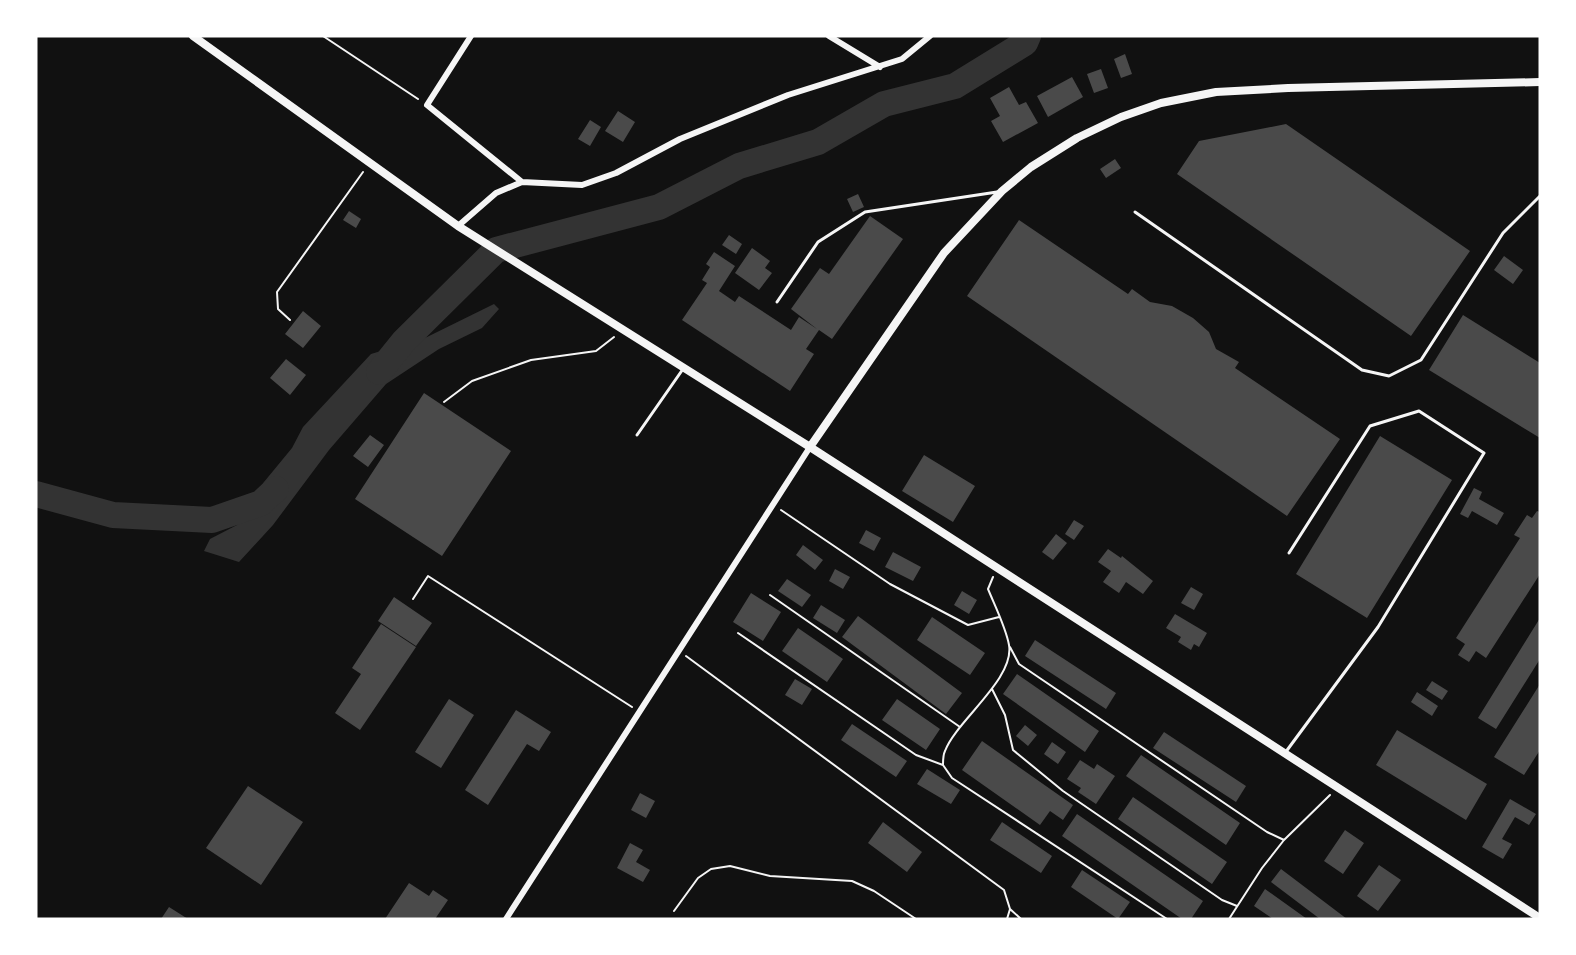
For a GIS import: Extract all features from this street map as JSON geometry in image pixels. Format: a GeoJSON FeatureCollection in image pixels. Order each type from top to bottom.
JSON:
{"type":"FeatureCollection","features":[{"type":"Feature","properties":{"kind":"street"},"geometry":{"type":"LineString","coordinates":[[192,36],[458,226],[810,447],[1540,918]]}},
{"type":"Feature","properties":{"kind":"street"},"geometry":{"type":"LineString","coordinates":[[471,36],[427,105],[522,182]]}},
{"type":"Feature","properties":{"kind":"street"},"geometry":{"type":"LineString","coordinates":[[829,36],[880,67]]}},
{"type":"Feature","properties":{"kind":"street"},"geometry":{"type":"LineString","coordinates":[[458,226],[496,193],[522,182],[582,185],[616,173],[681,139],[789,95],[902,59],[930,36]]}},
{"type":"Feature","properties":{"kind":"street"},"geometry":{"type":"LineString","coordinates":[[506,919],[810,447],[944,253],[1002,191],[1031,166],[1077,138],[1121,117],[1161,103],[1226,91],[1540,82]]}},
{"type":"Feature","properties":{"kind":"lane"},"geometry":{"type":"LineString","coordinates":[[777,302],[818,242],[865,212],[1002,191]]}},
{"type":"Feature","properties":{"kind":"lane"},"geometry":{"type":"LineString","coordinates":[[1135,212],[1362,370],[1389,376],[1420,360],[1503,232],[1540,196]]}},
{"type":"Feature","properties":{"kind":"lane"},"geometry":{"type":"LineString","coordinates":[[637,435],[684,368]]}},
{"type":"Feature","properties":{"kind":"lane"},"geometry":{"type":"LineString","coordinates":[[1284,754],[1378,627],[1484,453],[1419,411],[1370,426],[1289,553]]}},
{"type":"Feature","properties":{"kind":"path"},"geometry":{"type":"LineString","coordinates":[[323,36],[427,105]]}},
{"type":"Feature","properties":{"kind":"path"},"geometry":{"type":"LineString","coordinates":[[290,320],[278,309],[277,292],[370,163]]}},
{"type":"Feature","properties":{"kind":"path"},"geometry":{"type":"LineString","coordinates":[[444,402],[472,381],[531,360],[596,351],[623,330]]}},
{"type":"Feature","properties":{"kind":"path"},"geometry":{"type":"LineString","coordinates":[[773,504],[890,584],[968,625],[999,617]]}},
{"type":"Feature","properties":{"kind":"path"},"geometry":{"type":"LineString","coordinates":[[997,568],[988,589],[1010,647],[1019,664],[1268,832],[1284,840]]}},
{"type":"Feature","properties":{"kind":"path"},"geometry":{"type":"LineString","coordinates":[[413,599],[428,576],[640,712]]}},
{"type":"Feature","properties":{"kind":"path"},"geometry":{"type":"LineString","coordinates":[[770,596],[960,728]]}},
{"type":"Feature","properties":{"kind":"path"},"geometry":{"type":"LineString","coordinates":[[738,633],[916,755],[943,765],[952,778],[1167,919]]}},
{"type":"Feature","properties":{"kind":"path"},"geometry":{"type":"LineString","coordinates":[[943,765],[945,751],[1005,669],[1010,647]]}},
{"type":"Feature","properties":{"kind":"path"},"geometry":{"type":"LineString","coordinates":[[679,651],[1004,890],[1010,909],[1021,919]]}},
{"type":"Feature","properties":{"kind":"path"},"geometry":{"type":"LineString","coordinates":[[992,689],[1005,715],[1013,750],[1063,791],[1222,900],[1237,906]]}},
{"type":"Feature","properties":{"kind":"path"},"geometry":{"type":"LineString","coordinates":[[1229,919],[1284,840],[1336,788]]}},
{"type":"Feature","properties":{"kind":"path"},"geometry":{"type":"LineString","coordinates":[[674,911],[698,878],[711,869],[730,866],[770,876],[852,881],[874,891],[916,919]]}},
{"type":"Feature","properties":{"kind":"path"},"geometry":{"type":"LineString","coordinates":[[1007,919],[1010,909]]}},
{"type":"Feature","properties":{"kind":"shaded area"},"geometry":{"type":"Polygon","coordinates":[[[494,304],[499,309],[482,328],[439,349],[386,384],[329,450],[273,525],[239,562],[204,551],[210,539],[237,525],[264,482],[292,448],[303,427],[371,354],[427,337],[494,304]]]}},
{"type":"Feature","properties":{"kind":"building"},"geometry":{"type":"Polygon","coordinates":[[[1125,54],[1132,74],[1121,78],[1114,59],[1125,54]]]}},
{"type":"Feature","properties":{"kind":"building"},"geometry":{"type":"Polygon","coordinates":[[[1101,69],[1108,88],[1094,93],[1087,74],[1101,69]]]}},
{"type":"Feature","properties":{"kind":"building"},"geometry":{"type":"Polygon","coordinates":[[[1072,77],[1083,97],[1048,117],[1037,96],[1072,77]]]}},
{"type":"Feature","properties":{"kind":"building"},"geometry":{"type":"Polygon","coordinates":[[[1009,87],[1019,105],[1026,102],[1038,123],[1003,142],[991,121],[1000,116],[990,98],[1009,87]]]}},
{"type":"Feature","properties":{"kind":"building"},"geometry":{"type":"Polygon","coordinates":[[[618,111],[635,122],[623,142],[605,131],[618,111]]]}},
{"type":"Feature","properties":{"kind":"building"},"geometry":{"type":"Polygon","coordinates":[[[590,120],[601,127],[590,146],[578,139],[590,120]]]}},
{"type":"Feature","properties":{"kind":"building"},"geometry":{"type":"Polygon","coordinates":[[[1286,124],[1470,251],[1411,336],[1177,174],[1199,141],[1286,124]]]}},
{"type":"Feature","properties":{"kind":"building"},"geometry":{"type":"Polygon","coordinates":[[[1115,159],[1121,168],[1106,178],[1100,169],[1115,159]]]}},
{"type":"Feature","properties":{"kind":"building"},"geometry":{"type":"Polygon","coordinates":[[[858,194],[864,207],[853,212],[847,199],[858,194]]]}},
{"type":"Feature","properties":{"kind":"building"},"geometry":{"type":"Polygon","coordinates":[[[349,211],[361,219],[356,228],[343,220],[349,211]]]}},
{"type":"Feature","properties":{"kind":"building"},"geometry":{"type":"Polygon","coordinates":[[[870,216],[903,239],[832,339],[819,330],[806,349],[814,354],[790,391],[682,320],[707,283],[702,280],[710,267],[706,264],[714,252],[735,266],[719,291],[735,302],[739,296],[791,330],[799,317],[817,329],[791,309],[820,268],[829,274],[870,216]]]}},
{"type":"Feature","properties":{"kind":"building"},"geometry":{"type":"Polygon","coordinates":[[[1019,220],[1128,294],[1132,289],[1150,302],[1172,306],[1193,318],[1209,332],[1216,349],[1239,362],[1235,368],[1340,439],[1287,516],[967,296],[1019,220]]]}},
{"type":"Feature","properties":{"kind":"building"},"geometry":{"type":"Polygon","coordinates":[[[729,235],[742,244],[736,254],[722,245],[729,235]]]}},
{"type":"Feature","properties":{"kind":"building"},"geometry":{"type":"Polygon","coordinates":[[[752,248],[770,261],[765,268],[772,273],[759,290],[735,273],[752,248]]]}},
{"type":"Feature","properties":{"kind":"building"},"geometry":{"type":"Polygon","coordinates":[[[1504,256],[1523,270],[1513,284],[1494,270],[1504,256]]]}},
{"type":"Feature","properties":{"kind":"building"},"geometry":{"type":"Polygon","coordinates":[[[303,311],[321,326],[303,348],[285,334],[303,311]]]}},
{"type":"Feature","properties":{"kind":"building"},"geometry":{"type":"Polygon","coordinates":[[[1463,315],[1540,363],[1540,438],[1429,370],[1463,315]]]}},
{"type":"Feature","properties":{"kind":"building"},"geometry":{"type":"Polygon","coordinates":[[[286,359],[306,375],[290,395],[270,378],[286,359]]]}},
{"type":"Feature","properties":{"kind":"building"},"geometry":{"type":"Polygon","coordinates":[[[424,393],[511,451],[442,556],[355,499],[424,393]]]}},
{"type":"Feature","properties":{"kind":"building"},"geometry":{"type":"Polygon","coordinates":[[[370,435],[384,445],[368,467],[353,456],[370,435]]]}},
{"type":"Feature","properties":{"kind":"building"},"geometry":{"type":"Polygon","coordinates":[[[1380,436],[1452,480],[1367,618],[1296,574],[1380,436]]]}},
{"type":"Feature","properties":{"kind":"building"},"geometry":{"type":"Polygon","coordinates":[[[924,455],[975,486],[953,522],[902,491],[924,455]]]}},
{"type":"Feature","properties":{"kind":"building"},"geometry":{"type":"Polygon","coordinates":[[[1474,488],[1482,492],[1479,499],[1504,513],[1497,525],[1472,511],[1468,518],[1460,514],[1474,488]]]}},
{"type":"Feature","properties":{"kind":"building"},"geometry":{"type":"Polygon","coordinates":[[[1537,511],[1540,512],[1540,574],[1486,658],[1476,651],[1469,662],[1458,655],[1465,644],[1456,638],[1520,538],[1514,535],[1527,515],[1532,518],[1537,511]]]}},
{"type":"Feature","properties":{"kind":"building"},"geometry":{"type":"Polygon","coordinates":[[[1074,520],[1084,526],[1074,540],[1065,534],[1074,520]]]}},
{"type":"Feature","properties":{"kind":"building"},"geometry":{"type":"Polygon","coordinates":[[[866,530],[881,538],[874,551],[859,543],[866,530]]]}},
{"type":"Feature","properties":{"kind":"building"},"geometry":{"type":"Polygon","coordinates":[[[1056,534],[1067,543],[1053,560],[1042,552],[1056,534]]]}},
{"type":"Feature","properties":{"kind":"building"},"geometry":{"type":"Polygon","coordinates":[[[803,545],[823,560],[815,570],[796,555],[803,545]]]}},
{"type":"Feature","properties":{"kind":"building"},"geometry":{"type":"Polygon","coordinates":[[[1108,549],[1121,558],[1122,556],[1153,581],[1143,594],[1126,582],[1119,593],[1103,582],[1111,571],[1098,562],[1108,549]]]}},
{"type":"Feature","properties":{"kind":"building"},"geometry":{"type":"Polygon","coordinates":[[[893,552],[921,567],[913,581],[885,567],[893,552]]]}},
{"type":"Feature","properties":{"kind":"building"},"geometry":{"type":"Polygon","coordinates":[[[835,569],[850,577],[843,589],[829,581],[835,569]]]}},
{"type":"Feature","properties":{"kind":"building"},"geometry":{"type":"Polygon","coordinates":[[[787,579],[811,595],[802,607],[778,591],[787,579]]]}},
{"type":"Feature","properties":{"kind":"building"},"geometry":{"type":"Polygon","coordinates":[[[1191,587],[1203,594],[1194,610],[1181,603],[1191,587]]]}},
{"type":"Feature","properties":{"kind":"building"},"geometry":{"type":"Polygon","coordinates":[[[962,591],[977,600],[969,614],[954,605],[962,591]]]}},
{"type":"Feature","properties":{"kind":"building"},"geometry":{"type":"Polygon","coordinates":[[[751,593],[781,612],[763,641],[733,622],[751,593]]]}},
{"type":"Feature","properties":{"kind":"building"},"geometry":{"type":"Polygon","coordinates":[[[394,597],[432,623],[416,646],[378,621],[394,597]]]}},
{"type":"Feature","properties":{"kind":"building"},"geometry":{"type":"Polygon","coordinates":[[[821,605],[845,620],[837,633],[813,618],[821,605]]]}},
{"type":"Feature","properties":{"kind":"building"},"geometry":{"type":"Polygon","coordinates":[[[1175,614],[1207,633],[1199,647],[1194,644],[1191,650],[1178,642],[1181,637],[1166,628],[1175,614]]]}},
{"type":"Feature","properties":{"kind":"building"},"geometry":{"type":"Polygon","coordinates":[[[858,616],[962,693],[946,714],[842,637],[858,616]]]}},
{"type":"Feature","properties":{"kind":"building"},"geometry":{"type":"Polygon","coordinates":[[[932,617],[985,653],[970,675],[917,640],[932,617]]]}},
{"type":"Feature","properties":{"kind":"building"},"geometry":{"type":"Polygon","coordinates":[[[1540,618],[1540,659],[1496,729],[1478,718],[1540,618]]]}},
{"type":"Feature","properties":{"kind":"building"},"geometry":{"type":"Polygon","coordinates":[[[381,624],[416,647],[360,730],[335,713],[361,674],[352,668],[381,624]]]}},
{"type":"Feature","properties":{"kind":"building"},"geometry":{"type":"Polygon","coordinates":[[[798,628],[843,659],[827,682],[782,651],[798,628]]]}},
{"type":"Feature","properties":{"kind":"building"},"geometry":{"type":"Polygon","coordinates":[[[1035,640],[1116,693],[1106,709],[1025,656],[1035,640]]]}},
{"type":"Feature","properties":{"kind":"building"},"geometry":{"type":"Polygon","coordinates":[[[1017,674],[1099,731],[1085,752],[1003,694],[1017,674]]]}},
{"type":"Feature","properties":{"kind":"building"},"geometry":{"type":"Polygon","coordinates":[[[795,679],[812,689],[802,705],[785,695],[795,679]]]}},
{"type":"Feature","properties":{"kind":"building"},"geometry":{"type":"Polygon","coordinates":[[[1432,681],[1448,691],[1442,700],[1426,690],[1432,681]]]}},
{"type":"Feature","properties":{"kind":"building"},"geometry":{"type":"Polygon","coordinates":[[[1540,684],[1540,750],[1524,775],[1494,757],[1540,684]]]}},
{"type":"Feature","properties":{"kind":"building"},"geometry":{"type":"Polygon","coordinates":[[[1417,692],[1438,706],[1432,716],[1411,702],[1417,692]]]}},
{"type":"Feature","properties":{"kind":"building"},"geometry":{"type":"Polygon","coordinates":[[[449,699],[474,715],[441,768],[415,752],[449,699]]]}},
{"type":"Feature","properties":{"kind":"building"},"geometry":{"type":"Polygon","coordinates":[[[897,699],[940,729],[926,750],[882,720],[897,699]]]}},
{"type":"Feature","properties":{"kind":"building"},"geometry":{"type":"Polygon","coordinates":[[[516,710],[551,732],[539,751],[527,744],[488,805],[465,790],[516,710]]]}},
{"type":"Feature","properties":{"kind":"building"},"geometry":{"type":"Polygon","coordinates":[[[852,724],[907,761],[896,777],[841,740],[852,724]]]}},
{"type":"Feature","properties":{"kind":"building"},"geometry":{"type":"Polygon","coordinates":[[[1025,725],[1037,735],[1028,746],[1016,736],[1025,725]]]}},
{"type":"Feature","properties":{"kind":"building"},"geometry":{"type":"Polygon","coordinates":[[[1397,730],[1487,784],[1466,820],[1376,765],[1397,730]]]}},
{"type":"Feature","properties":{"kind":"building"},"geometry":{"type":"Polygon","coordinates":[[[1164,732],[1246,786],[1236,802],[1153,748],[1164,732]]]}},
{"type":"Feature","properties":{"kind":"building"},"geometry":{"type":"Polygon","coordinates":[[[982,741],[1073,805],[1063,820],[1050,811],[1040,825],[962,770],[982,741]]]}},
{"type":"Feature","properties":{"kind":"building"},"geometry":{"type":"Polygon","coordinates":[[[1052,742],[1066,752],[1058,764],[1044,754],[1052,742]]]}},
{"type":"Feature","properties":{"kind":"building"},"geometry":{"type":"Polygon","coordinates":[[[1141,755],[1240,823],[1226,845],[1126,776],[1141,755]]]}},
{"type":"Feature","properties":{"kind":"building"},"geometry":{"type":"Polygon","coordinates":[[[1080,760],[1094,769],[1097,764],[1115,776],[1096,804],[1078,792],[1081,788],[1067,779],[1080,760]]]}},
{"type":"Feature","properties":{"kind":"building"},"geometry":{"type":"Polygon","coordinates":[[[927,769],[960,790],[951,804],[917,784],[927,769]]]}},
{"type":"Feature","properties":{"kind":"building"},"geometry":{"type":"Polygon","coordinates":[[[248,786],[303,822],[261,885],[206,848],[248,786]]]}},
{"type":"Feature","properties":{"kind":"building"},"geometry":{"type":"Polygon","coordinates":[[[640,793],[655,801],[646,818],[631,810],[640,793]]]}},
{"type":"Feature","properties":{"kind":"building"},"geometry":{"type":"Polygon","coordinates":[[[1133,797],[1227,862],[1212,884],[1118,819],[1133,797]]]}},
{"type":"Feature","properties":{"kind":"building"},"geometry":{"type":"Polygon","coordinates":[[[1510,799],[1536,814],[1529,825],[1515,817],[1502,839],[1512,844],[1503,859],[1482,847],[1510,799]]]}},
{"type":"Feature","properties":{"kind":"building"},"geometry":{"type":"Polygon","coordinates":[[[1077,814],[1203,901],[1191,919],[1182,919],[1062,836],[1077,814]]]}},
{"type":"Feature","properties":{"kind":"building"},"geometry":{"type":"Polygon","coordinates":[[[883,822],[922,852],[907,872],[868,843],[883,822]]]}},
{"type":"Feature","properties":{"kind":"building"},"geometry":{"type":"Polygon","coordinates":[[[1002,822],[1052,856],[1041,873],[990,840],[1002,822]]]}},
{"type":"Feature","properties":{"kind":"building"},"geometry":{"type":"Polygon","coordinates":[[[1345,830],[1364,843],[1343,874],[1324,861],[1345,830]]]}},
{"type":"Feature","properties":{"kind":"building"},"geometry":{"type":"Polygon","coordinates":[[[630,843],[643,850],[636,862],[650,870],[643,882],[617,868],[630,843]]]}},
{"type":"Feature","properties":{"kind":"building"},"geometry":{"type":"Polygon","coordinates":[[[1379,865],[1401,880],[1378,911],[1357,896],[1379,865]]]}},
{"type":"Feature","properties":{"kind":"building"},"geometry":{"type":"Polygon","coordinates":[[[1281,869],[1347,919],[1320,919],[1271,882],[1281,869]]]}},
{"type":"Feature","properties":{"kind":"building"},"geometry":{"type":"Polygon","coordinates":[[[1082,870],[1130,902],[1118,919],[1071,887],[1082,870]]]}},
{"type":"Feature","properties":{"kind":"building"},"geometry":{"type":"Polygon","coordinates":[[[409,883],[429,896],[433,890],[448,900],[435,919],[385,919],[409,883]]]}},
{"type":"Feature","properties":{"kind":"building"},"geometry":{"type":"Polygon","coordinates":[[[1265,889],[1307,919],[1273,919],[1254,906],[1265,889]]]}},
{"type":"Feature","properties":{"kind":"building"},"geometry":{"type":"Polygon","coordinates":[[[169,907],[188,919],[161,919],[169,907]]]}},
{"type":"Feature","properties":{"kind":"waterway"},"geometry":{"type":"LineString","coordinates":[[379,372],[404,341],[496,250],[659,207],[739,166],[818,142],[884,104],[955,86],[1025,43],[1028,36]]}},
{"type":"Feature","properties":{"kind":"waterway"},"geometry":{"type":"LineString","coordinates":[[36,494],[113,515],[212,520],[261,503],[276,489]]}}]}
